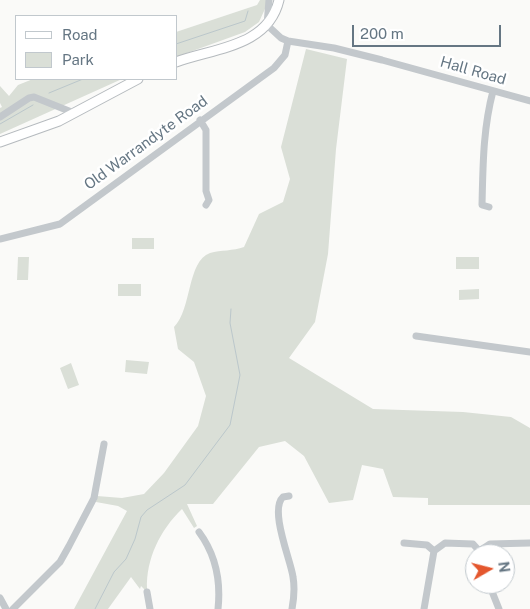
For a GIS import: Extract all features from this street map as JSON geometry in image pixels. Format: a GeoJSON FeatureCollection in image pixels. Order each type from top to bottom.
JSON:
{"type":"FeatureCollection","features":[{"type":"Feature","properties":{"kind":"main road"},"geometry":{"type":"LineString","coordinates":[[178,61],[239,44],[252,38],[273,17],[279,0]]}},
{"type":"Feature","properties":{"kind":"main road"},"geometry":{"type":"LineString","coordinates":[[0,142],[74,113],[136,80]]}},
{"type":"Feature","properties":{"kind":"street"},"geometry":{"type":"LineString","coordinates":[[267,25],[269,0]]}},
{"type":"Feature","properties":{"kind":"street","name":"Hall Road"},"geometry":{"type":"LineString","coordinates":[[267,25],[281,38],[288,41],[363,55],[530,101]]}},
{"type":"Feature","properties":{"kind":"street","name":"Old Warrandyte Road"},"geometry":{"type":"LineString","coordinates":[[0,239],[60,224],[282,60],[287,50],[288,41]]}},
{"type":"Feature","properties":{"kind":"street"},"geometry":{"type":"LineString","coordinates":[[483,206],[484,138],[493,91]]}},
{"type":"Feature","properties":{"kind":"street"},"geometry":{"type":"LineString","coordinates":[[0,117],[29,98],[34,97],[74,113]]}},
{"type":"Feature","properties":{"kind":"street"},"geometry":{"type":"LineString","coordinates":[[200,120],[206,130],[206,191],[210,201]]}},
{"type":"Feature","properties":{"kind":"street"},"geometry":{"type":"LineString","coordinates":[[416,336],[530,352]]}},
{"type":"Feature","properties":{"kind":"street"},"geometry":{"type":"LineString","coordinates":[[12,609],[60,562],[69,546],[94,498],[104,444]]}},
{"type":"Feature","properties":{"kind":"street"},"geometry":{"type":"LineString","coordinates":[[289,496],[283,497],[279,504],[282,537],[294,578],[292,609]]}},
{"type":"Feature","properties":{"kind":"street"},"geometry":{"type":"LineString","coordinates":[[199,532],[207,542],[216,568],[219,589],[218,609]]}},
{"type":"Feature","properties":{"kind":"street"},"geometry":{"type":"LineString","coordinates":[[404,542],[428,545],[434,551]]}},
{"type":"Feature","properties":{"kind":"street"},"geometry":{"type":"LineString","coordinates":[[490,544],[530,543]]}},
{"type":"Feature","properties":{"kind":"street"},"geometry":{"type":"LineString","coordinates":[[424,609],[434,551],[444,544],[465,544]]}},
{"type":"Feature","properties":{"kind":"street"},"geometry":{"type":"LineString","coordinates":[[147,592],[150,609]]}},
{"type":"Feature","properties":{"kind":"street"},"geometry":{"type":"LineString","coordinates":[[493,594],[499,609]]}},
{"type":"Feature","properties":{"kind":"street"},"geometry":{"type":"LineString","coordinates":[[0,598],[6,609]]}},
{"type":"Feature","properties":{"kind":"green space"},"geometry":{"type":"Polygon","coordinates":[[[260,0],[269,0],[259,22],[245,32],[178,56],[178,31],[257,5],[260,0]]]}},
{"type":"Feature","properties":{"kind":"green space"},"geometry":{"type":"Polygon","coordinates":[[[306,49],[347,59],[336,149],[328,254],[315,322],[289,358],[373,409],[463,412],[511,417],[530,428],[530,505],[428,505],[428,498],[393,497],[383,469],[362,465],[353,500],[329,503],[304,456],[285,441],[259,447],[213,504],[187,504],[197,526],[194,528],[182,509],[174,517],[161,536],[152,556],[147,578],[147,589],[145,590],[141,586],[140,589],[131,577],[108,609],[74,609],[127,511],[118,506],[96,502],[97,496],[122,498],[144,494],[164,473],[198,426],[206,396],[194,362],[178,349],[174,327],[184,309],[197,265],[203,258],[210,253],[244,247],[259,214],[283,202],[290,179],[281,147],[306,49]]]}},
{"type":"Feature","properties":{"kind":"green space"},"geometry":{"type":"Polygon","coordinates":[[[30,80],[120,80],[0,134],[0,108],[2,107],[0,103],[0,86],[9,96],[18,85],[30,80]]]}},
{"type":"Feature","properties":{"kind":"green space"},"geometry":{"type":"Polygon","coordinates":[[[132,238],[154,238],[154,249],[132,249],[132,238]]]}},
{"type":"Feature","properties":{"kind":"green space"},"geometry":{"type":"Polygon","coordinates":[[[18,257],[29,257],[28,280],[17,280],[18,257]]]}},
{"type":"Feature","properties":{"kind":"green space"},"geometry":{"type":"Polygon","coordinates":[[[456,257],[479,257],[479,269],[456,269],[456,257]]]}},
{"type":"Feature","properties":{"kind":"green space"},"geometry":{"type":"Polygon","coordinates":[[[118,284],[141,284],[141,296],[118,296],[118,284]]]}},
{"type":"Feature","properties":{"kind":"green space"},"geometry":{"type":"Polygon","coordinates":[[[479,289],[479,299],[459,300],[459,290],[479,289]]]}},
{"type":"Feature","properties":{"kind":"green space"},"geometry":{"type":"Polygon","coordinates":[[[126,360],[149,362],[147,374],[125,372],[126,360]]]}},
{"type":"Feature","properties":{"kind":"green space"},"geometry":{"type":"Polygon","coordinates":[[[71,363],[79,385],[68,389],[60,368],[71,363]]]}},
{"type":"Feature","properties":{"kind":"waterway"},"geometry":{"type":"LineString","coordinates":[[178,43],[245,21],[248,11]]}},
{"type":"Feature","properties":{"kind":"waterway"},"geometry":{"type":"LineString","coordinates":[[49,93],[81,80]]}},
{"type":"Feature","properties":{"kind":"waterway"},"geometry":{"type":"LineString","coordinates":[[0,124],[33,105]]}},
{"type":"Feature","properties":{"kind":"waterway"},"geometry":{"type":"LineString","coordinates":[[95,609],[114,572],[126,559],[135,539],[141,517],[147,510],[185,485],[230,425],[240,375],[230,323],[231,309]]}}]}
